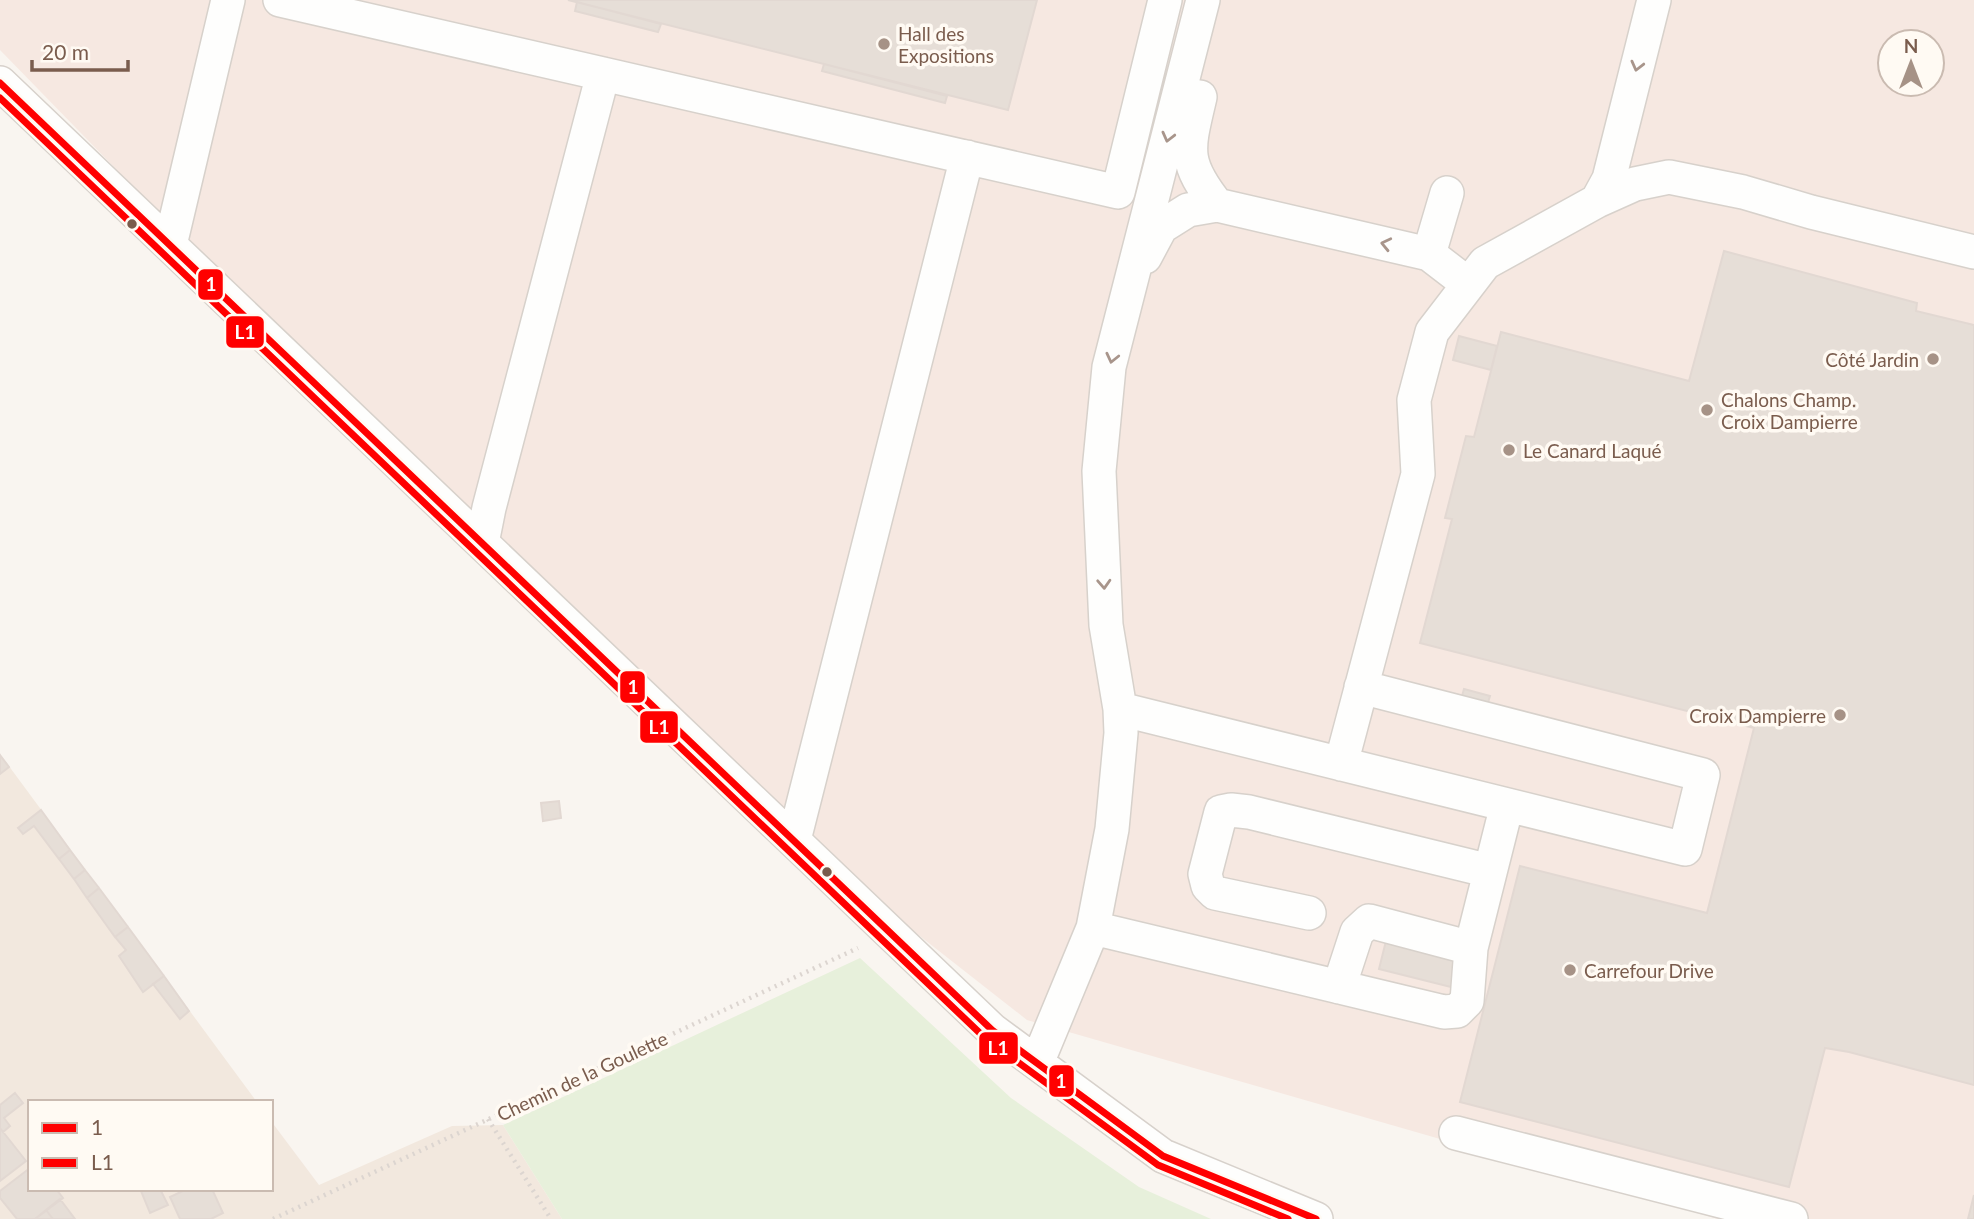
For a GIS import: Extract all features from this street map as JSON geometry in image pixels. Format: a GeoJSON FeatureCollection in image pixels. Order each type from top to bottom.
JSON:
{"type":"FeatureCollection","features":[{"type":"Feature","properties":{"kind":"street"},"geometry":{"type":"LineString","coordinates":[[170,245],[228,0]]}},
{"type":"Feature","properties":{"kind":"street"},"geometry":{"type":"LineString","coordinates":[[280,0],[1118,192],[1166,0]]}},
{"type":"Feature","properties":{"kind":"street"},"geometry":{"type":"LineString","coordinates":[[1037,1063],[1093,928],[1112,829],[1121,733],[1120,709],[1106,625],[1099,471],[1109,367],[1203,0]]}},
{"type":"Feature","properties":{"kind":"street"},"geometry":{"type":"LineString","coordinates":[[1217,205],[1199,182],[1191,163],[1192,134],[1223,0]]}},
{"type":"Feature","properties":{"kind":"street"},"geometry":{"type":"LineString","coordinates":[[1597,201],[1609,179],[1654,0]]}},
{"type":"Feature","properties":{"kind":"street"},"geometry":{"type":"LineString","coordinates":[[482,543],[603,74]]}},
{"type":"Feature","properties":{"kind":"street"},"geometry":{"type":"LineString","coordinates":[[0,83],[992,1030],[1163,1156],[1306,1217]]}},
{"type":"Feature","properties":{"kind":"street"},"geometry":{"type":"LineString","coordinates":[[794,840],[967,158]]}},
{"type":"Feature","properties":{"kind":"street"},"geometry":{"type":"LineString","coordinates":[[1341,764],[1418,474],[1414,400],[1432,332],[1485,263],[1597,201],[1635,184],[1669,177],[1743,192],[1811,212],[1974,252]]}},
{"type":"Feature","properties":{"kind":"street"},"geometry":{"type":"LineString","coordinates":[[1429,254],[1447,193]]}},
{"type":"Feature","properties":{"kind":"street"},"geometry":{"type":"LineString","coordinates":[[1131,281],[1161,227],[1188,210],[1217,205],[1429,254],[1468,284]]}},
{"type":"Feature","properties":{"kind":"street"},"geometry":{"type":"LineString","coordinates":[[1120,709],[1685,849],[1703,775],[1361,687]]}},
{"type":"Feature","properties":{"kind":"street"},"geometry":{"type":"LineString","coordinates":[[1093,928],[1444,1012],[1457,1011],[1467,1001],[1471,948],[1507,805]]}},
{"type":"Feature","properties":{"kind":"street"},"geometry":{"type":"LineString","coordinates":[[1309,913],[1215,893],[1208,886],[1205,874],[1221,812],[1249,812],[1490,871]]}},
{"type":"Feature","properties":{"kind":"street"},"geometry":{"type":"LineString","coordinates":[[1339,986],[1357,932],[1369,921],[1471,948]]}},
{"type":"Feature","properties":{"kind":"street"},"geometry":{"type":"LineString","coordinates":[[1456,1133],[1791,1219]]}},
{"type":"Feature","properties":{"kind":"path","name":"Chemin de la Goulette"},"geometry":{"type":"LineString","coordinates":[[273,1219],[891,933]]}},
{"type":"Feature","properties":{"kind":"path"},"geometry":{"type":"LineString","coordinates":[[488,1119],[551,1219]]}},
{"type":"Feature","properties":{"kind":"shaded area"},"geometry":{"type":"Polygon","coordinates":[[[0,0],[1974,0],[1974,1219],[1718,1219],[1027,1020],[888,911],[416,477],[0,50],[0,0]]]}},
{"type":"Feature","properties":{"kind":"shaded area"},"geometry":{"type":"Polygon","coordinates":[[[0,754],[256,1100],[28,1100],[28,1191],[273,1191],[273,1124],[319,1185],[452,1126],[503,1125],[562,1219],[0,1219],[0,754]]]}},
{"type":"Feature","properties":{"kind":"green space"},"geometry":{"type":"Polygon","coordinates":[[[860,958],[1011,1098],[1139,1187],[1211,1219],[562,1219],[503,1125],[860,958]]]}},
{"type":"Feature","properties":{"kind":"building","name":"Hall des Expositions"},"geometry":{"type":"Polygon","coordinates":[[[568,0],[1037,0],[1008,110],[568,0]]]}},
{"type":"Feature","properties":{"kind":"building"},"geometry":{"type":"Polygon","coordinates":[[[577,2],[661,24],[658,32],[575,11],[577,2]]]}},
{"type":"Feature","properties":{"kind":"building"},"geometry":{"type":"Polygon","coordinates":[[[824,64],[947,96],[945,103],[822,71],[824,64]]]}},
{"type":"Feature","properties":{"kind":"building","name":"Croix Dampierre"},"geometry":{"type":"Polygon","coordinates":[[[1724,251],[1917,303],[1916,311],[1974,325],[1974,1085],[1825,1048],[1789,1187],[1460,1102],[1520,866],[1707,913],[1754,728],[1420,643],[1452,519],[1445,518],[1466,436],[1474,437],[1501,332],[1689,381],[1724,251]]]}},
{"type":"Feature","properties":{"kind":"building"},"geometry":{"type":"Polygon","coordinates":[[[1459,336],[1497,346],[1491,370],[1453,360],[1459,336]]]}},
{"type":"Feature","properties":{"kind":"building"},"geometry":{"type":"Polygon","coordinates":[[[1464,689],[1490,696],[1486,709],[1460,703],[1464,689]]]}},
{"type":"Feature","properties":{"kind":"building"},"geometry":{"type":"Polygon","coordinates":[[[0,755],[9,767],[0,774],[0,755]]]}},
{"type":"Feature","properties":{"kind":"building"},"geometry":{"type":"Polygon","coordinates":[[[559,801],[561,818],[543,821],[541,803],[559,801]]]}},
{"type":"Feature","properties":{"kind":"building"},"geometry":{"type":"Polygon","coordinates":[[[41,810],[70,850],[59,859],[34,826],[23,834],[18,828],[41,810]]]}},
{"type":"Feature","properties":{"kind":"building"},"geometry":{"type":"Polygon","coordinates":[[[70,850],[85,870],[74,879],[59,859],[70,850]]]}},
{"type":"Feature","properties":{"kind":"building"},"geometry":{"type":"Polygon","coordinates":[[[85,870],[99,888],[87,898],[74,879],[85,870]]]}},
{"type":"Feature","properties":{"kind":"building"},"geometry":{"type":"Polygon","coordinates":[[[99,888],[128,927],[115,937],[87,898],[99,888]]]}},
{"type":"Feature","properties":{"kind":"building"},"geometry":{"type":"Polygon","coordinates":[[[128,927],[164,976],[143,992],[119,956],[126,950],[115,937],[128,927]]]}},
{"type":"Feature","properties":{"kind":"building"},"geometry":{"type":"Polygon","coordinates":[[[1386,941],[1462,960],[1455,988],[1379,969],[1386,941]]]}},
{"type":"Feature","properties":{"kind":"building"},"geometry":{"type":"Polygon","coordinates":[[[164,976],[189,1011],[180,1019],[153,984],[164,976]]]}},
{"type":"Feature","properties":{"kind":"building"},"geometry":{"type":"Polygon","coordinates":[[[15,1093],[23,1103],[4,1118],[10,1126],[3,1132],[0,1128],[0,1105],[15,1093]]]}},
{"type":"Feature","properties":{"kind":"building"},"geometry":{"type":"Polygon","coordinates":[[[0,1128],[26,1161],[0,1181],[0,1128]]]}},
{"type":"Feature","properties":{"kind":"building"},"geometry":{"type":"Polygon","coordinates":[[[28,1170],[28,1191],[58,1191],[63,1198],[35,1219],[17,1219],[0,1198],[0,1191],[28,1170]]]}},
{"type":"Feature","properties":{"kind":"building"},"geometry":{"type":"Polygon","coordinates":[[[141,1191],[161,1191],[168,1205],[150,1213],[141,1191]]]}},
{"type":"Feature","properties":{"kind":"building"},"geometry":{"type":"Polygon","coordinates":[[[183,1191],[213,1191],[223,1213],[211,1219],[180,1219],[170,1197],[183,1191]]]}},
{"type":"Feature","properties":{"kind":"building"},"geometry":{"type":"Polygon","coordinates":[[[1974,1195],[1974,1219],[1968,1219],[1974,1195]]]}},
{"type":"Feature","properties":{"kind":"building"},"geometry":{"type":"Polygon","coordinates":[[[60,1199],[75,1219],[53,1219],[46,1210],[60,1199]]]}},
{"type":"Feature","properties":{"kind":"building"},"geometry":{"type":"Polygon","coordinates":[[[46,1210],[53,1219],[35,1219],[46,1210]]]}},
{"type":"Feature","properties":{"kind":"transit line","name":"1"},"geometry":{"type":"LineString","coordinates":[[0,83],[992,1030],[1163,1156],[1316,1219]]}},
{"type":"Feature","properties":{"kind":"transit line","name":"L1"},"geometry":{"type":"LineString","coordinates":[[0,98],[985,1038],[1158,1165],[1288,1219]]}},
{"type":"Feature","properties":{"kind":"place","name":"Hall des Expositions"},"geometry":{"type":"Point","coordinates":[884,44]}},
{"type":"Feature","properties":{"kind":"place","name":"Côté Jardin"},"geometry":{"type":"Point","coordinates":[1933,359]}},
{"type":"Feature","properties":{"kind":"place","name":"Chalons Champ. Croix Dampierre"},"geometry":{"type":"Point","coordinates":[1707,410]}},
{"type":"Feature","properties":{"kind":"place","name":"Le Canard Laqué"},"geometry":{"type":"Point","coordinates":[1509,450]}},
{"type":"Feature","properties":{"kind":"place","name":"Croix Dampierre"},"geometry":{"type":"Point","coordinates":[1840,715]}},
{"type":"Feature","properties":{"kind":"place","name":"Carrefour Drive"},"geometry":{"type":"Point","coordinates":[1570,970]}}]}
